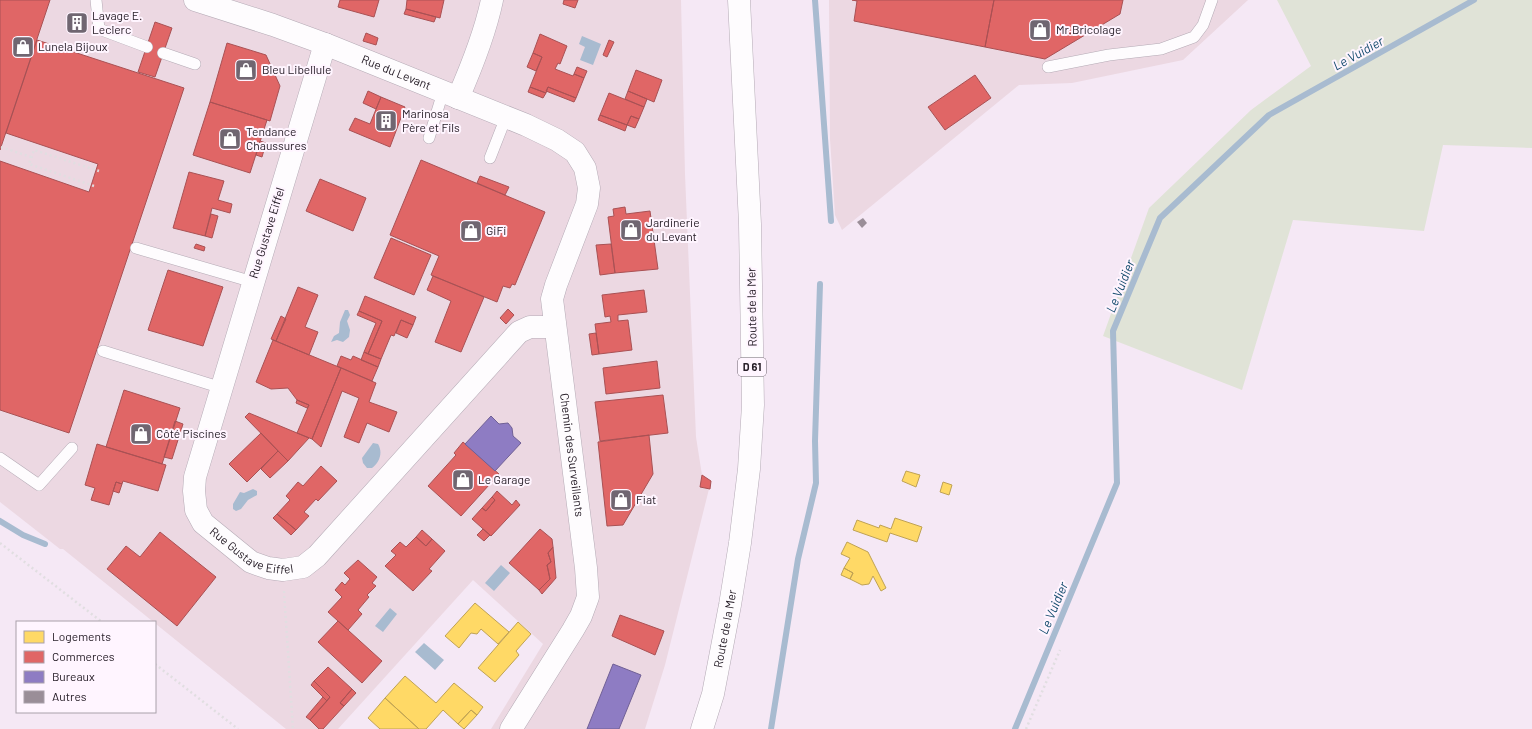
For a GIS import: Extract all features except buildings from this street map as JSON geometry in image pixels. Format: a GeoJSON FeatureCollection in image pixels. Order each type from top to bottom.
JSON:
{"type":"FeatureCollection","features":[{"type":"Feature","properties":{"kind":"street","name":"Rue du Levant"},"geometry":{"type":"LineString","coordinates":[[195,0],[221,4],[506,117],[557,140],[575,152],[585,168]]}},
{"type":"Feature","properties":{"kind":"street"},"geometry":{"type":"LineString","coordinates":[[450,95],[474,63],[488,19],[492,0]]}},
{"type":"Feature","properties":{"kind":"street","name":"Route de la Mer"},"geometry":{"type":"LineString","coordinates":[[702,729],[713,694],[740,543],[749,469],[753,405],[750,224],[740,0]]}},
{"type":"Feature","properties":{"kind":"street","name":"Rue Gustave Eiffel"},"geometry":{"type":"LineString","coordinates":[[325,44],[252,282],[195,476],[194,491],[196,510],[203,523],[251,562],[268,568],[283,570],[302,567],[317,556],[520,332],[530,327],[555,327]]}},
{"type":"Feature","properties":{"kind":"street","name":"Chemin des Surveillants"},"geometry":{"type":"LineString","coordinates":[[511,729],[573,630],[581,616],[588,597],[586,568],[552,299],[587,204],[590,188],[585,168]]}},
{"type":"Feature","properties":{"kind":"lane"},"geometry":{"type":"LineString","coordinates":[[96,0],[98,29],[147,47]]}},
{"type":"Feature","properties":{"kind":"lane"},"geometry":{"type":"LineString","coordinates":[[1048,67],[1109,55],[1161,49],[1194,37],[1204,25],[1212,0]]}},
{"type":"Feature","properties":{"kind":"lane"},"geometry":{"type":"LineString","coordinates":[[163,53],[195,64]]}},
{"type":"Feature","properties":{"kind":"lane"},"geometry":{"type":"LineString","coordinates":[[430,138],[450,95]]}},
{"type":"Feature","properties":{"kind":"lane"},"geometry":{"type":"LineString","coordinates":[[490,158],[506,117]]}},
{"type":"Feature","properties":{"kind":"lane"},"geometry":{"type":"LineString","coordinates":[[136,248],[252,282]]}},
{"type":"Feature","properties":{"kind":"lane"},"geometry":{"type":"LineString","coordinates":[[103,351],[222,388]]}},
{"type":"Feature","properties":{"kind":"lane"},"geometry":{"type":"LineString","coordinates":[[0,458],[39,485],[72,448]]}},
{"type":"Feature","properties":{"kind":"path"},"geometry":{"type":"LineString","coordinates":[[1,147],[31,157]]}},
{"type":"Feature","properties":{"kind":"path"},"geometry":{"type":"LineString","coordinates":[[94,186],[29,164],[31,157],[34,150],[99,171]]}},
{"type":"Feature","properties":{"kind":"path"},"geometry":{"type":"LineString","coordinates":[[0,543],[101,621]]}},
{"type":"Feature","properties":{"kind":"path"},"geometry":{"type":"LineString","coordinates":[[283,570],[293,729]]}},
{"type":"Feature","properties":{"kind":"path"},"geometry":{"type":"LineString","coordinates":[[1026,729],[1060,650]]}},
{"type":"Feature","properties":{"kind":"path"},"geometry":{"type":"LineString","coordinates":[[156,665],[238,729]]}},
{"type":"Feature","properties":{"kind":"shaded area"},"geometry":{"type":"Polygon","coordinates":[[[0,0],[681,0],[685,174],[696,437],[702,475],[711,481],[665,665],[645,729],[491,729],[543,644],[473,580],[338,729],[286,729],[156,624],[156,621],[152,621],[63,549],[60,549],[0,502],[0,0]]]}},
{"type":"Feature","properties":{"kind":"shaded area"},"geometry":{"type":"Polygon","coordinates":[[[829,0],[1248,0],[1183,60],[1072,83],[1019,85],[842,230],[835,215],[830,139],[829,0]]]}},
{"type":"Feature","properties":{"kind":"shaded area"},"geometry":{"type":"Polygon","coordinates":[[[1277,0],[1532,0],[1532,148],[1443,145],[1424,231],[1293,220],[1242,390],[1103,336],[1149,208],[1251,110],[1311,66],[1277,0]]]}},
{"type":"Feature","properties":{"kind":"water"},"geometry":{"type":"Polygon","coordinates":[[[582,36],[601,44],[593,65],[580,60],[585,47],[579,44],[582,36]]]}},
{"type":"Feature","properties":{"kind":"water"},"geometry":{"type":"Polygon","coordinates":[[[345,310],[348,310],[350,315],[347,321],[350,330],[349,337],[343,342],[337,340],[331,342],[334,336],[339,333],[340,322],[345,310]]]}},
{"type":"Feature","properties":{"kind":"water"},"geometry":{"type":"Polygon","coordinates":[[[373,443],[378,444],[380,447],[380,457],[372,468],[367,468],[363,463],[362,458],[373,443]]]}},
{"type":"Feature","properties":{"kind":"water"},"geometry":{"type":"Polygon","coordinates":[[[253,489],[257,491],[257,495],[248,500],[241,509],[236,511],[233,509],[233,504],[240,492],[244,493],[253,489]]]}},
{"type":"Feature","properties":{"kind":"water"},"geometry":{"type":"Polygon","coordinates":[[[501,565],[510,573],[494,591],[485,583],[501,565]]]}},
{"type":"Feature","properties":{"kind":"water"},"geometry":{"type":"Polygon","coordinates":[[[390,608],[397,614],[383,632],[375,626],[390,608]]]}},
{"type":"Feature","properties":{"kind":"water"},"geometry":{"type":"Polygon","coordinates":[[[424,643],[444,660],[435,670],[415,652],[424,643]]]}},
{"type":"Feature","properties":{"kind":"waterway"},"geometry":{"type":"LineString","coordinates":[[815,0],[831,221]]}},
{"type":"Feature","properties":{"kind":"waterway","name":"Le Vuidier"},"geometry":{"type":"LineString","coordinates":[[1015,729],[1117,483],[1113,331],[1160,218],[1269,115],[1474,0]]}},
{"type":"Feature","properties":{"kind":"waterway"},"geometry":{"type":"LineString","coordinates":[[771,729],[798,559],[816,483],[815,441],[820,284]]}},
{"type":"Feature","properties":{"kind":"waterway"},"geometry":{"type":"LineString","coordinates":[[0,521],[23,535],[45,544]]}},
{"type":"Feature","properties":{"kind":"place","name":"Lavage E. Leclerc"},"geometry":{"type":"Point","coordinates":[77,23]}},
{"type":"Feature","properties":{"kind":"place","name":"Mr.Bricolage"},"geometry":{"type":"Point","coordinates":[1040,30]}},
{"type":"Feature","properties":{"kind":"place","name":"Lunela Bijoux"},"geometry":{"type":"Point","coordinates":[23,47]}},
{"type":"Feature","properties":{"kind":"place","name":"Bleu Libellule"},"geometry":{"type":"Point","coordinates":[246,70]}},
{"type":"Feature","properties":{"kind":"place","name":"Marinosa Père et Fils"},"geometry":{"type":"Point","coordinates":[386,121]}},
{"type":"Feature","properties":{"kind":"place","name":"Tendance Chaussures"},"geometry":{"type":"Point","coordinates":[230,139]}},
{"type":"Feature","properties":{"kind":"place","name":"Jardinerie du Levant"},"geometry":{"type":"Point","coordinates":[631,230]}},
{"type":"Feature","properties":{"kind":"place","name":"GiFi"},"geometry":{"type":"Point","coordinates":[471,231]}},
{"type":"Feature","properties":{"kind":"place","name":"Côté Piscines"},"geometry":{"type":"Point","coordinates":[141,434]}},
{"type":"Feature","properties":{"kind":"place","name":"Le Garage"},"geometry":{"type":"Point","coordinates":[463,480]}},
{"type":"Feature","properties":{"kind":"place","name":"Fiat"},"geometry":{"type":"Point","coordinates":[621,500]}}]}
